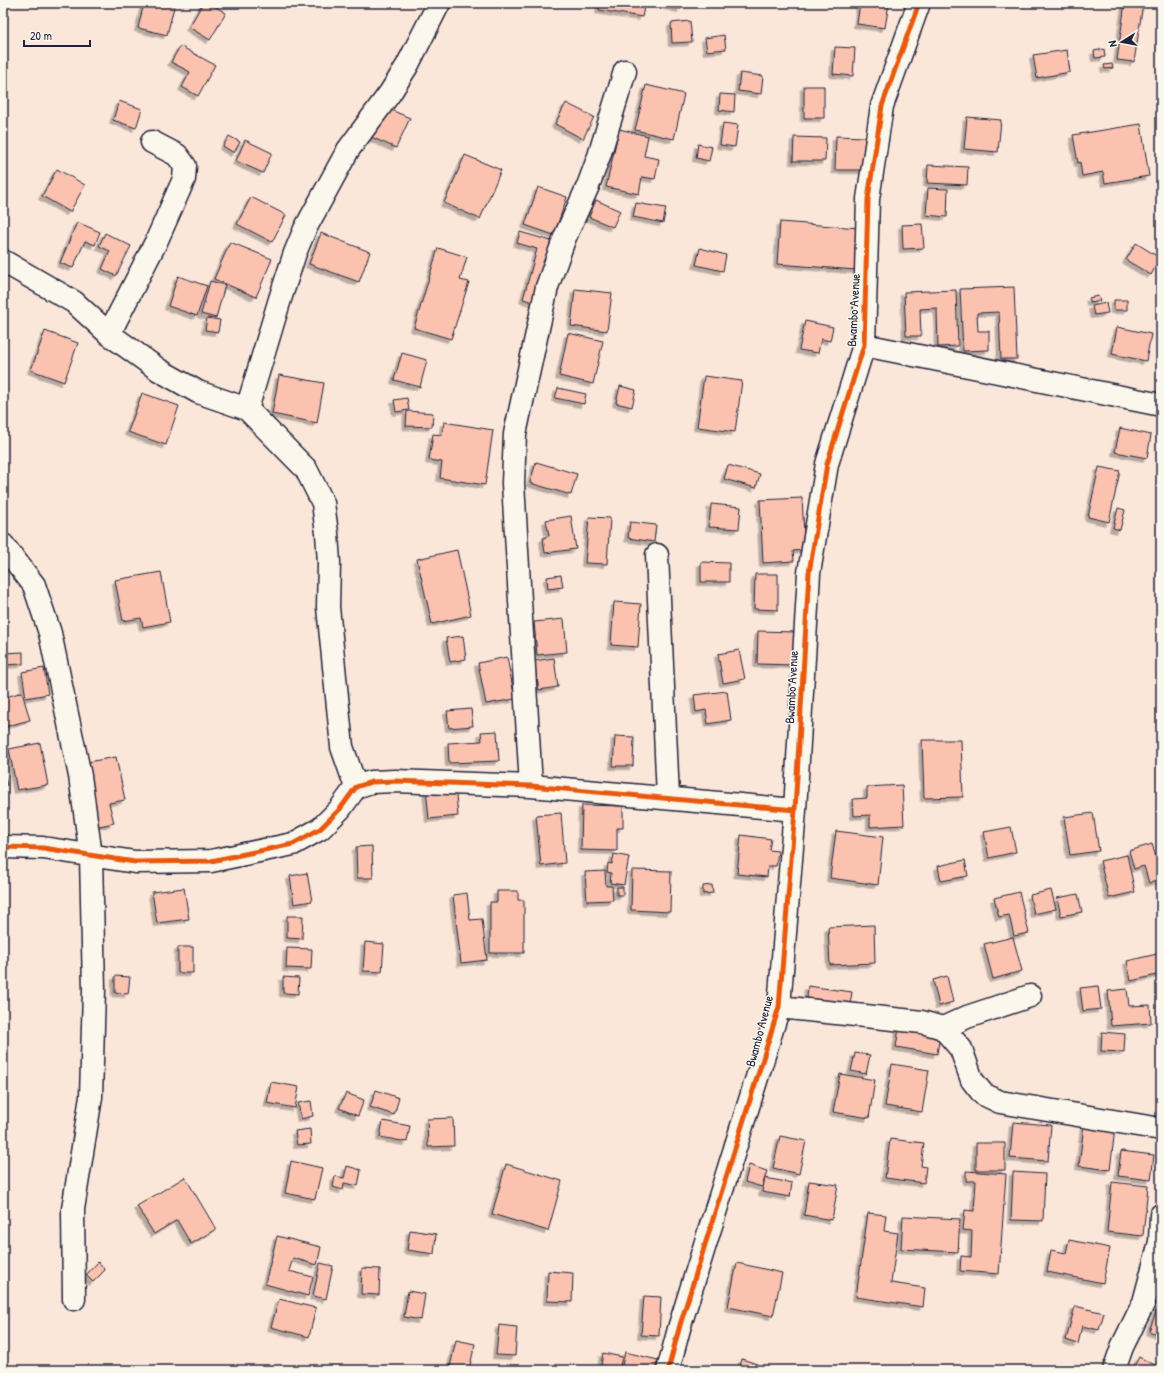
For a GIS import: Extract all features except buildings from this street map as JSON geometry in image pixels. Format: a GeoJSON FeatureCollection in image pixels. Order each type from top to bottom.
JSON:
{"type":"FeatureCollection","features":[{"type":"Feature","properties":{"kind":"street"},"geometry":{"type":"LineString","coordinates":[[247,409],[282,291],[295,253],[306,229],[348,150],[390,93],[407,66],[439,3]]}},
{"type":"Feature","properties":{"kind":"street","name":"Bwambo Avenue"},"geometry":{"type":"LineString","coordinates":[[668,1370],[680,1324],[779,1007],[795,810],[809,573],[827,464],[864,345],[868,199],[882,106],[919,3]]}},
{"type":"Feature","properties":{"kind":"street"},"geometry":{"type":"LineString","coordinates":[[531,786],[513,483],[515,434],[547,287],[565,237],[588,186],[599,156],[625,71]]}},
{"type":"Feature","properties":{"kind":"street"},"geometry":{"type":"LineString","coordinates":[[109,334],[156,242],[184,179],[185,166],[177,155],[152,142]]}},
{"type":"Feature","properties":{"kind":"street"},"geometry":{"type":"LineString","coordinates":[[3,261],[74,302],[109,334],[172,378],[198,392],[247,409],[306,469],[323,503],[328,556],[328,607],[342,746],[356,787]]}},
{"type":"Feature","properties":{"kind":"street"},"geometry":{"type":"LineString","coordinates":[[864,345],[1161,405]]}},
{"type":"Feature","properties":{"kind":"street"},"geometry":{"type":"LineString","coordinates":[[3,545],[34,586],[50,633],[80,776],[91,856],[94,990],[91,1098],[72,1209],[74,1299]]}},
{"type":"Feature","properties":{"kind":"street"},"geometry":{"type":"LineString","coordinates":[[657,555],[668,797]]}},
{"type":"Feature","properties":{"kind":"street"},"geometry":{"type":"LineString","coordinates":[[3,847],[44,848],[136,862],[211,861],[293,844],[320,829],[340,809],[356,787],[371,782],[394,781],[531,786],[668,797],[795,810]]}},
{"type":"Feature","properties":{"kind":"street"},"geometry":{"type":"LineString","coordinates":[[943,1028],[967,1016],[1030,996]]}},
{"type":"Feature","properties":{"kind":"street"},"geometry":{"type":"LineString","coordinates":[[779,1007],[922,1022],[943,1028],[960,1049],[972,1080],[983,1094],[1000,1102],[1161,1129]]}},
{"type":"Feature","properties":{"kind":"street"},"geometry":{"type":"LineString","coordinates":[[1114,1370],[1122,1347],[1144,1302],[1158,1262],[1161,1215]]}},
{"type":"Feature","properties":{"kind":"cycle path"},"geometry":{"type":"LineString","coordinates":[[668,1370],[680,1325],[779,1007],[795,810],[809,573],[827,464],[864,345],[868,199],[882,106],[919,3]]}},
{"type":"Feature","properties":{"kind":"cycle path"},"geometry":{"type":"LineString","coordinates":[[3,847],[43,848],[135,862],[211,861],[293,844],[320,829],[340,809],[356,787],[371,782],[395,781],[531,786],[795,810]]}}]}
